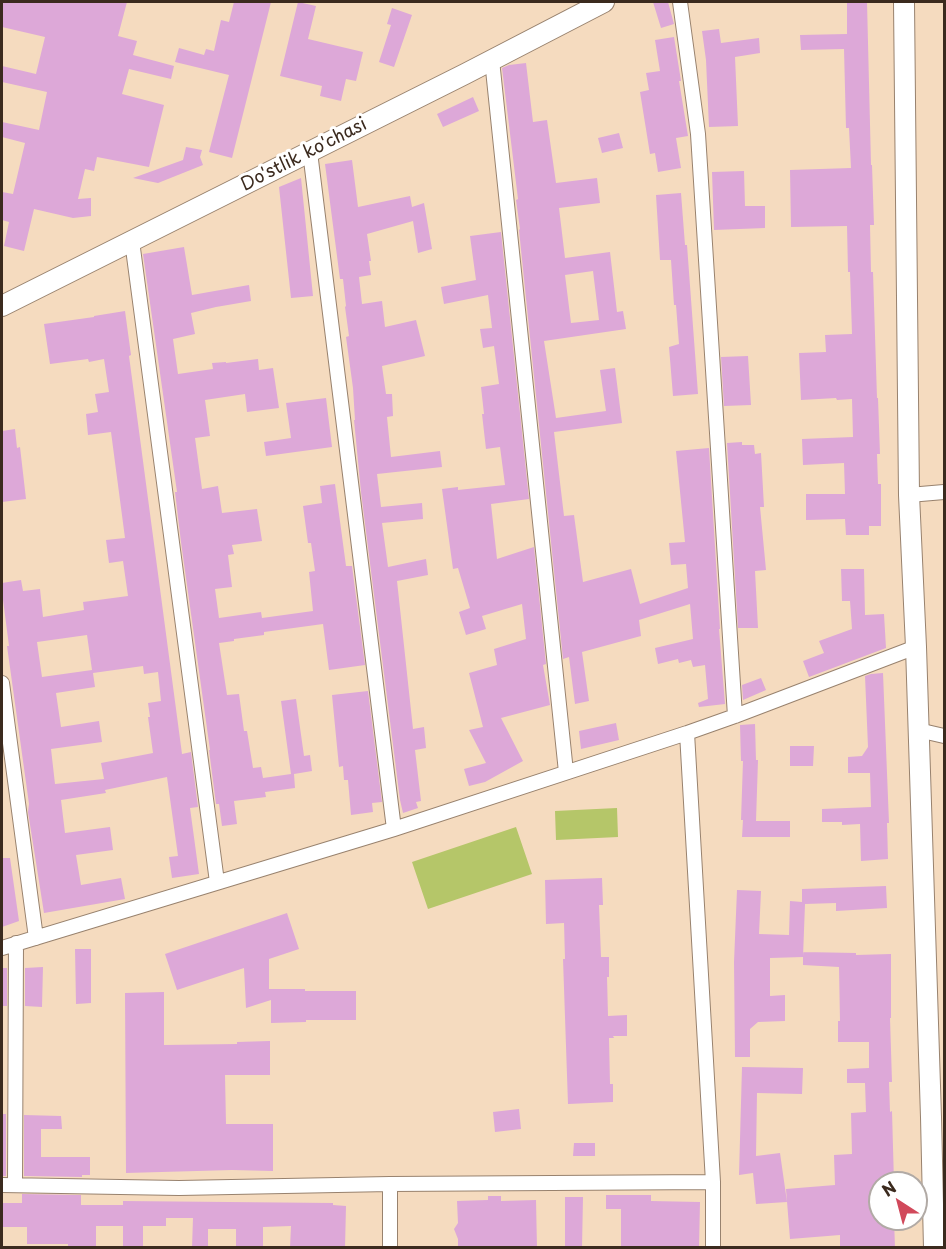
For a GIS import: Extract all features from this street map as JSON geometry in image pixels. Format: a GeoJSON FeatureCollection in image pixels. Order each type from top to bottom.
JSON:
{"type":"FeatureCollection","features":[{"type":"Feature","properties":{"kind":"street","name":"Do'stlik ko'chasi"},"geometry":{"type":"LineString","coordinates":[[2,306],[604,2]]}},
{"type":"Feature","properties":{"kind":"street"},"geometry":{"type":"LineString","coordinates":[[680,2],[698,134],[735,716]]}},
{"type":"Feature","properties":{"kind":"street"},"geometry":{"type":"LineString","coordinates":[[904,2],[909,495],[932,1117],[934,1248]]}},
{"type":"Feature","properties":{"kind":"street"},"geometry":{"type":"LineString","coordinates":[[492,60],[567,772]]}},
{"type":"Feature","properties":{"kind":"street"},"geometry":{"type":"LineString","coordinates":[[310,152],[394,829]]}},
{"type":"Feature","properties":{"kind":"street"},"geometry":{"type":"LineString","coordinates":[[132,241],[217,882]]}},
{"type":"Feature","properties":{"kind":"street"},"geometry":{"type":"LineString","coordinates":[[909,495],[945,492]]}},
{"type":"Feature","properties":{"kind":"street"},"geometry":{"type":"LineString","coordinates":[[2,948],[394,829],[687,733],[916,647]]}},
{"type":"Feature","properties":{"kind":"street"},"geometry":{"type":"LineString","coordinates":[[2,683],[36,938]]}},
{"type":"Feature","properties":{"kind":"street"},"geometry":{"type":"LineString","coordinates":[[918,730],[945,736]]}},
{"type":"Feature","properties":{"kind":"street"},"geometry":{"type":"LineString","coordinates":[[687,733],[713,1182],[713,1248]]}},
{"type":"Feature","properties":{"kind":"street"},"geometry":{"type":"LineString","coordinates":[[16,944],[8,1185],[179,1188],[713,1182]]}},
{"type":"Feature","properties":{"kind":"street"},"geometry":{"type":"LineString","coordinates":[[390,1184],[390,1248]]}},
{"type":"Feature","properties":{"kind":"green space"},"geometry":{"type":"Polygon","coordinates":[[[617,808],[618,837],[556,840],[555,811],[617,808]]]}},
{"type":"Feature","properties":{"kind":"green space"},"geometry":{"type":"Polygon","coordinates":[[[516,827],[532,874],[428,909],[412,862],[516,827]]]}},
{"type":"Feature","properties":{"kind":"building"},"geometry":{"type":"Polygon","coordinates":[[[2,2],[127,2],[118,36],[137,41],[133,55],[174,66],[171,79],[129,69],[122,94],[164,105],[149,167],[97,157],[94,171],[85,169],[78,199],[91,198],[91,216],[73,218],[34,209],[24,251],[4,246],[9,222],[2,220],[2,192],[13,194],[25,143],[2,137],[2,122],[39,130],[47,92],[2,82],[2,66],[36,74],[45,37],[2,27],[2,2]]]}},
{"type":"Feature","properties":{"kind":"building"},"geometry":{"type":"Polygon","coordinates":[[[234,2],[271,2],[232,158],[209,152],[229,75],[175,62],[179,48],[204,55],[206,49],[214,51],[221,20],[229,22],[234,2]]]}},
{"type":"Feature","properties":{"kind":"building"},"geometry":{"type":"Polygon","coordinates":[[[298,2],[316,6],[308,39],[363,52],[356,81],[346,79],[341,101],[320,96],[322,86],[280,76],[298,2]]]}},
{"type":"Feature","properties":{"kind":"building"},"geometry":{"type":"Polygon","coordinates":[[[653,2],[668,2],[674,24],[661,28],[653,2]]]}},
{"type":"Feature","properties":{"kind":"building"},"geometry":{"type":"Polygon","coordinates":[[[847,2],[867,2],[874,225],[870,225],[871,272],[873,272],[880,454],[877,454],[878,484],[881,484],[881,526],[869,526],[869,535],[846,535],[845,519],[806,520],[806,494],[845,494],[844,463],[803,465],[802,439],[853,437],[852,399],[801,400],[799,353],[826,352],[825,335],[852,334],[850,272],[848,272],[847,226],[791,227],[790,170],[851,168],[849,128],[846,128],[844,49],[801,50],[800,35],[847,34],[847,2]]]}},
{"type":"Feature","properties":{"kind":"building"},"geometry":{"type":"Polygon","coordinates":[[[392,8],[412,15],[394,67],[379,62],[391,25],[387,24],[392,8]]]}},
{"type":"Feature","properties":{"kind":"building"},"geometry":{"type":"Polygon","coordinates":[[[719,29],[721,43],[759,38],[760,53],[735,57],[738,126],[709,127],[706,60],[702,31],[719,29]]]}},
{"type":"Feature","properties":{"kind":"building"},"geometry":{"type":"Polygon","coordinates":[[[674,37],[688,136],[676,138],[681,168],[658,172],[655,153],[650,154],[640,92],[649,90],[646,73],[660,71],[655,40],[674,37]]]}},
{"type":"Feature","properties":{"kind":"building"},"geometry":{"type":"Polygon","coordinates":[[[526,63],[533,122],[547,120],[556,183],[597,178],[600,203],[559,208],[565,258],[610,252],[617,312],[623,311],[626,329],[544,341],[556,418],[606,411],[600,370],[615,368],[622,423],[554,432],[564,516],[574,515],[583,582],[631,569],[640,604],[688,588],[686,564],[671,565],[669,543],[685,542],[676,451],[709,448],[725,704],[699,707],[698,703],[708,699],[705,665],[693,667],[691,660],[679,663],[678,659],[658,664],[655,648],[693,639],[690,604],[639,620],[641,636],[582,652],[589,701],[575,704],[569,657],[563,659],[516,200],[518,199],[502,68],[526,63]],[[593,271],[565,275],[571,323],[599,320],[593,271]]]}},
{"type":"Feature","properties":{"kind":"building"},"geometry":{"type":"Polygon","coordinates":[[[473,97],[479,111],[443,127],[437,114],[473,97]]]}},
{"type":"Feature","properties":{"kind":"building"},"geometry":{"type":"Polygon","coordinates":[[[619,133],[623,148],[602,153],[598,138],[619,133]]]}},
{"type":"Feature","properties":{"kind":"building"},"geometry":{"type":"Polygon","coordinates":[[[186,147],[202,150],[200,157],[203,165],[158,183],[133,178],[183,160],[186,147]]]}},
{"type":"Feature","properties":{"kind":"building"},"geometry":{"type":"Polygon","coordinates":[[[352,160],[358,207],[410,196],[412,207],[424,203],[432,249],[418,253],[413,221],[367,234],[371,275],[359,277],[362,304],[382,301],[385,327],[416,320],[425,356],[382,366],[386,394],[392,394],[393,416],[387,417],[391,457],[440,451],[442,467],[377,474],[381,507],[422,503],[423,519],[382,523],[388,567],[426,559],[428,575],[397,581],[413,729],[424,727],[426,748],[415,750],[421,801],[416,802],[418,808],[403,813],[361,492],[353,388],[346,337],[349,336],[343,279],[340,279],[325,164],[352,160]]]}},
{"type":"Feature","properties":{"kind":"building"},"geometry":{"type":"Polygon","coordinates":[[[744,171],[745,206],[765,206],[765,228],[714,230],[712,172],[744,171]]]}},
{"type":"Feature","properties":{"kind":"building"},"geometry":{"type":"Polygon","coordinates":[[[301,178],[313,296],[291,298],[279,187],[301,178]]]}},
{"type":"Feature","properties":{"kind":"building"},"geometry":{"type":"Polygon","coordinates":[[[681,193],[698,394],[673,396],[669,347],[679,344],[676,305],[674,305],[671,260],[660,260],[656,195],[681,193]]]}},
{"type":"Feature","properties":{"kind":"building"},"geometry":{"type":"Polygon","coordinates":[[[501,232],[529,499],[491,504],[497,559],[534,547],[546,664],[543,665],[550,705],[501,718],[523,761],[485,782],[469,786],[464,769],[486,763],[469,730],[483,727],[469,673],[497,665],[494,649],[526,639],[522,604],[482,616],[486,629],[466,635],[459,612],[470,608],[458,568],[453,569],[442,489],[458,487],[458,490],[505,485],[500,447],[486,449],[482,414],[484,414],[481,387],[499,384],[494,346],[483,348],[480,329],[492,328],[488,295],[444,304],[441,287],[476,280],[470,236],[501,232]]]}},
{"type":"Feature","properties":{"kind":"building"},"geometry":{"type":"Polygon","coordinates":[[[184,247],[192,295],[249,285],[251,301],[191,313],[195,334],[173,339],[178,374],[213,369],[212,363],[258,359],[259,370],[273,368],[279,408],[247,412],[245,394],[205,400],[210,436],[195,438],[202,489],[218,486],[222,513],[257,509],[262,541],[232,545],[234,554],[228,555],[232,587],[215,589],[219,618],[261,612],[262,618],[313,611],[309,572],[315,571],[311,543],[308,543],[303,506],[322,503],[320,486],[335,484],[346,566],[352,566],[365,665],[329,670],[323,624],[264,632],[264,635],[219,643],[227,695],[239,694],[244,731],[247,731],[253,768],[261,767],[263,778],[291,774],[281,701],[296,699],[304,756],[310,755],[312,771],[294,774],[295,788],[265,792],[266,797],[234,801],[237,824],[222,826],[219,804],[216,804],[181,542],[175,492],[177,492],[143,254],[184,247]]]}},
{"type":"Feature","properties":{"kind":"building"},"geometry":{"type":"Polygon","coordinates":[[[125,311],[182,754],[191,752],[198,807],[190,808],[199,874],[172,878],[169,857],[178,856],[167,777],[105,790],[106,793],[61,800],[65,833],[110,827],[113,850],[76,855],[81,885],[121,878],[125,899],[44,913],[28,812],[29,804],[7,646],[9,646],[2,583],[21,580],[23,591],[40,589],[43,617],[84,610],[83,602],[128,596],[123,561],[109,563],[106,540],[125,538],[111,432],[88,435],[86,414],[98,412],[95,394],[109,392],[104,359],[50,364],[44,324],[125,311]],[[87,635],[37,642],[42,677],[92,670],[87,635]],[[143,666],[93,673],[95,687],[56,693],[61,727],[99,721],[102,742],[51,749],[55,784],[104,779],[101,763],[153,753],[148,703],[161,701],[158,672],[144,674],[143,666]]]}},
{"type":"Feature","properties":{"kind":"building"},"geometry":{"type":"Polygon","coordinates":[[[748,356],[751,405],[724,406],[721,357],[748,356]]]}},
{"type":"Feature","properties":{"kind":"building"},"geometry":{"type":"Polygon","coordinates":[[[326,398],[332,447],[266,456],[264,442],[291,438],[286,403],[326,398]]]}},
{"type":"Feature","properties":{"kind":"building"},"geometry":{"type":"Polygon","coordinates":[[[15,429],[17,448],[20,447],[26,499],[2,502],[2,431],[15,429]]]}},
{"type":"Feature","properties":{"kind":"building"},"geometry":{"type":"Polygon","coordinates":[[[742,442],[742,445],[754,445],[755,454],[761,453],[764,507],[760,507],[766,570],[755,571],[758,628],[738,628],[727,443],[742,442]]]}},
{"type":"Feature","properties":{"kind":"building"},"geometry":{"type":"Polygon","coordinates":[[[841,569],[864,569],[865,615],[884,614],[886,648],[809,677],[803,661],[824,653],[819,641],[852,629],[850,601],[842,601],[841,569]]]}},
{"type":"Feature","properties":{"kind":"building"},"geometry":{"type":"Polygon","coordinates":[[[883,673],[889,823],[887,823],[888,859],[861,861],[860,824],[842,825],[842,822],[822,822],[822,809],[871,807],[870,773],[848,773],[848,757],[862,756],[868,747],[865,676],[883,673]]]}},
{"type":"Feature","properties":{"kind":"building"},"geometry":{"type":"Polygon","coordinates":[[[761,678],[766,690],[743,700],[742,685],[761,678]]]}},
{"type":"Feature","properties":{"kind":"building"},"geometry":{"type":"Polygon","coordinates":[[[368,691],[382,802],[372,803],[373,812],[351,815],[348,780],[344,780],[343,766],[339,767],[332,695],[368,691]]]}},
{"type":"Feature","properties":{"kind":"building"},"geometry":{"type":"Polygon","coordinates":[[[616,723],[619,740],[581,749],[579,731],[616,723]]]}},
{"type":"Feature","properties":{"kind":"building"},"geometry":{"type":"Polygon","coordinates":[[[755,724],[756,760],[758,760],[756,821],[790,821],[790,837],[742,837],[743,761],[741,761],[740,725],[755,724]]]}},
{"type":"Feature","properties":{"kind":"building"},"geometry":{"type":"Polygon","coordinates":[[[790,746],[814,746],[813,766],[790,766],[790,746]]]}},
{"type":"Feature","properties":{"kind":"building"},"geometry":{"type":"Polygon","coordinates":[[[2,858],[10,858],[19,921],[2,927],[2,858]]]}},
{"type":"Feature","properties":{"kind":"building"},"geometry":{"type":"Polygon","coordinates":[[[602,878],[603,905],[599,905],[601,957],[609,957],[608,1016],[627,1015],[627,1036],[609,1038],[610,1084],[613,1084],[613,1102],[568,1104],[564,923],[546,924],[545,880],[602,878]]]}},
{"type":"Feature","properties":{"kind":"building"},"geometry":{"type":"Polygon","coordinates":[[[886,886],[887,908],[836,911],[836,903],[805,904],[803,957],[770,958],[770,996],[785,995],[785,1021],[758,1022],[750,1029],[750,1057],[735,1057],[734,962],[737,890],[761,891],[759,934],[789,935],[790,901],[802,902],[802,889],[886,886]]]}},
{"type":"Feature","properties":{"kind":"building"},"geometry":{"type":"Polygon","coordinates":[[[287,913],[299,949],[269,959],[269,989],[356,991],[356,1020],[271,1023],[271,1000],[246,1008],[244,968],[177,990],[165,954],[287,913]]]}},
{"type":"Feature","properties":{"kind":"building"},"geometry":{"type":"Polygon","coordinates":[[[75,949],[91,949],[91,1003],[76,1004],[75,949]]]}},
{"type":"Feature","properties":{"kind":"building"},"geometry":{"type":"Polygon","coordinates":[[[803,952],[891,954],[892,1082],[889,1082],[894,1171],[868,1171],[868,1231],[894,1231],[895,1248],[840,1248],[840,1235],[790,1239],[786,1189],[835,1185],[834,1155],[852,1154],[851,1113],[866,1112],[865,1083],[847,1083],[847,1069],[869,1068],[869,1042],[838,1042],[839,967],[803,965],[803,952]]]}},
{"type":"Feature","properties":{"kind":"building"},"geometry":{"type":"Polygon","coordinates":[[[43,967],[42,1007],[25,1006],[25,968],[43,967]]]}},
{"type":"Feature","properties":{"kind":"building"},"geometry":{"type":"Polygon","coordinates":[[[2,968],[7,968],[7,1006],[2,1006],[2,968]]]}},
{"type":"Feature","properties":{"kind":"building"},"geometry":{"type":"Polygon","coordinates":[[[164,992],[164,1045],[270,1041],[270,1075],[225,1075],[226,1124],[273,1124],[273,1171],[126,1173],[125,993],[164,992]]]}},
{"type":"Feature","properties":{"kind":"building"},"geometry":{"type":"Polygon","coordinates":[[[742,1067],[803,1068],[802,1094],[757,1093],[756,1156],[780,1153],[787,1202],[756,1204],[753,1173],[739,1175],[742,1067]]]}},
{"type":"Feature","properties":{"kind":"building"},"geometry":{"type":"Polygon","coordinates":[[[519,1109],[521,1129],[495,1132],[493,1112],[519,1109]]]}},
{"type":"Feature","properties":{"kind":"building"},"geometry":{"type":"Polygon","coordinates":[[[2,1114],[6,1114],[6,1176],[2,1176],[2,1114]]]}},
{"type":"Feature","properties":{"kind":"building"},"geometry":{"type":"Polygon","coordinates":[[[24,1115],[61,1116],[62,1129],[41,1129],[41,1157],[90,1157],[90,1175],[82,1175],[82,1177],[24,1176],[24,1115]]]}},
{"type":"Feature","properties":{"kind":"building"},"geometry":{"type":"Polygon","coordinates":[[[574,1143],[595,1143],[595,1156],[573,1156],[574,1143]]]}},
{"type":"Feature","properties":{"kind":"building"},"geometry":{"type":"Polygon","coordinates":[[[22,1194],[81,1195],[81,1205],[123,1205],[123,1201],[333,1203],[333,1205],[346,1206],[345,1248],[290,1248],[291,1226],[263,1227],[263,1248],[236,1248],[236,1229],[208,1229],[208,1248],[192,1248],[193,1218],[166,1218],[166,1226],[143,1226],[143,1248],[123,1248],[123,1226],[96,1226],[96,1248],[68,1248],[68,1244],[27,1244],[27,1227],[2,1227],[2,1203],[22,1203],[22,1194]]]}},
{"type":"Feature","properties":{"kind":"building"},"geometry":{"type":"Polygon","coordinates":[[[606,1195],[651,1195],[651,1201],[700,1202],[699,1248],[621,1248],[621,1209],[606,1209],[606,1195]]]}},
{"type":"Feature","properties":{"kind":"building"},"geometry":{"type":"Polygon","coordinates":[[[488,1196],[501,1196],[501,1201],[536,1200],[537,1248],[458,1247],[454,1229],[458,1223],[457,1201],[488,1200],[488,1196]]]}},
{"type":"Feature","properties":{"kind":"building"},"geometry":{"type":"Polygon","coordinates":[[[565,1197],[583,1197],[582,1248],[565,1248],[565,1197]]]}}]}
